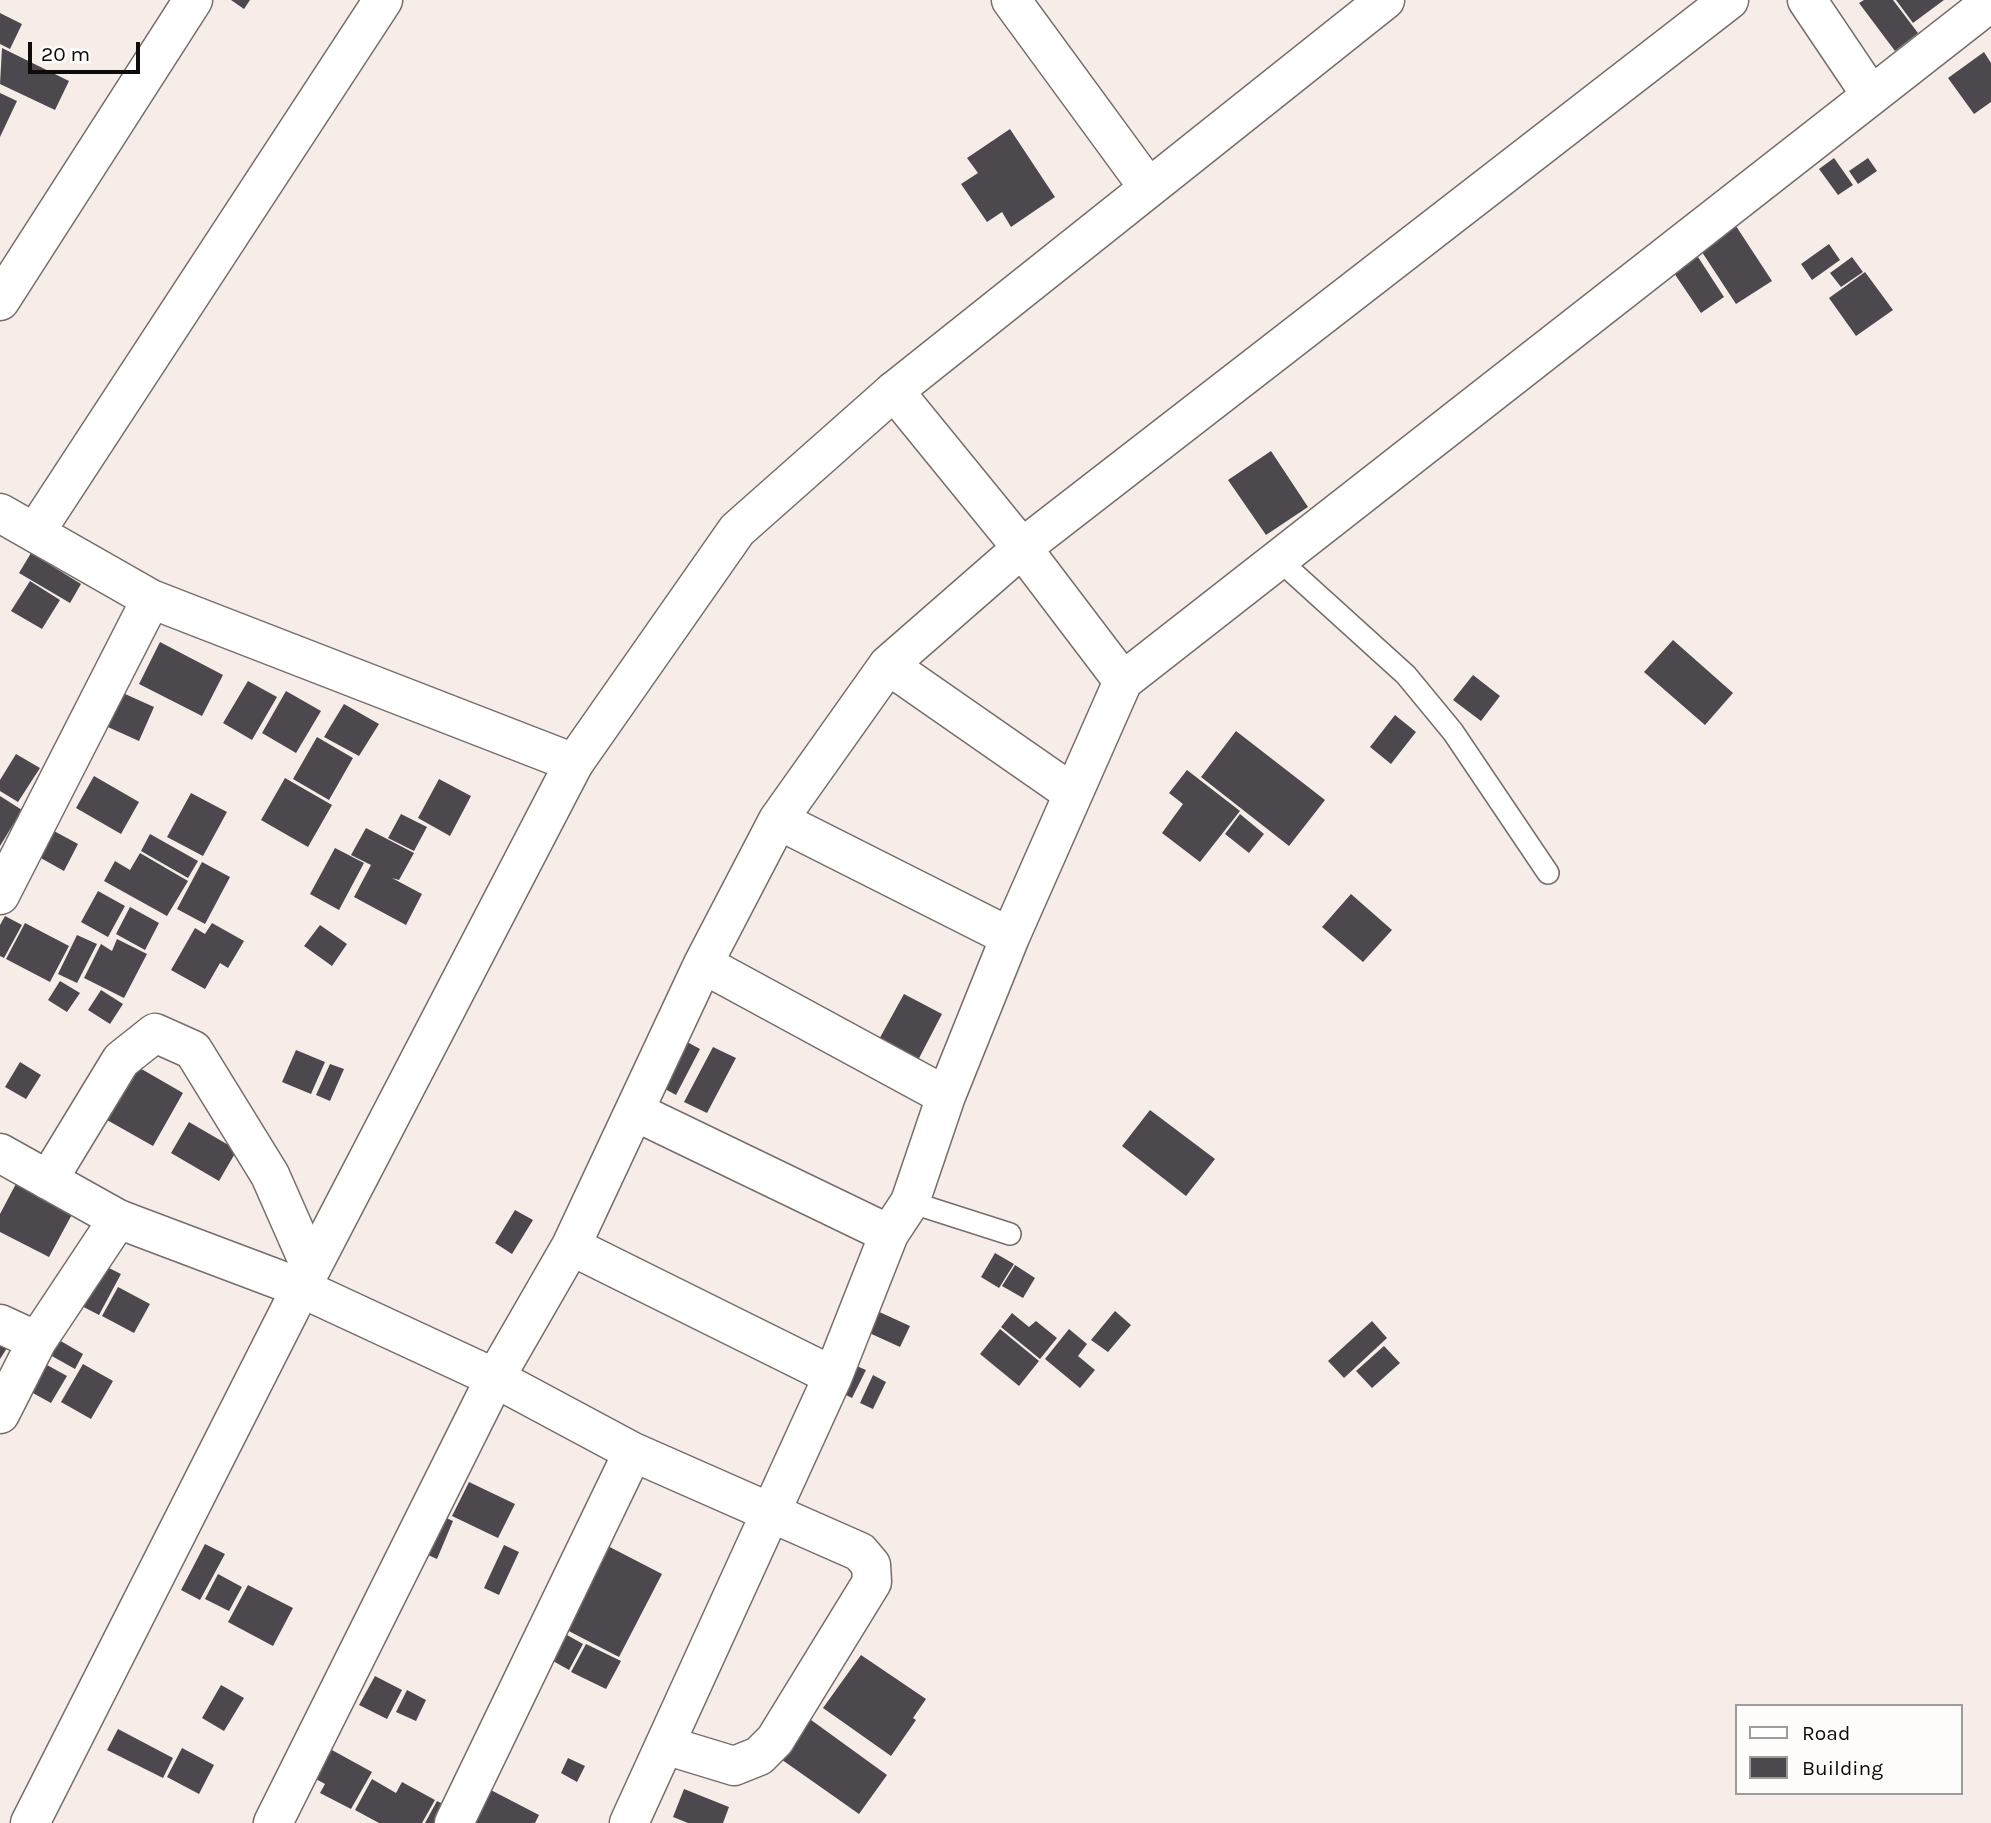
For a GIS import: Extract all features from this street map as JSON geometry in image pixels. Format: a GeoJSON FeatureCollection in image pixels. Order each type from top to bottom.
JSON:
{"type":"FeatureCollection","features":[{"type":"Feature","properties":{"kind":"street"},"geometry":{"type":"LineString","coordinates":[[0,301],[193,0]]}},
{"type":"Feature","properties":{"kind":"street"},"geometry":{"type":"LineString","coordinates":[[36,531],[383,0]]}},
{"type":"Feature","properties":{"kind":"street"},"geometry":{"type":"LineString","coordinates":[[30,1823],[306,1278],[574,763],[737,530],[894,391],[1385,0]]}},
{"type":"Feature","properties":{"kind":"street"},"geometry":{"type":"LineString","coordinates":[[273,1823],[495,1378],[571,1246],[703,964],[778,820],[888,664],[1022,548],[1729,0]]}},
{"type":"Feature","properties":{"kind":"street"},"geometry":{"type":"LineString","coordinates":[[1807,0],[1871,95]]}},
{"type":"Feature","properties":{"kind":"street"},"geometry":{"type":"LineString","coordinates":[[629,1823],[833,1376],[890,1234],[910,1202],[946,1096],[1010,937],[1123,681],[1991,2]]}},
{"type":"Feature","properties":{"kind":"street"},"geometry":{"type":"LineString","coordinates":[[1021,3],[1148,187]]}},
{"type":"Feature","properties":{"kind":"street"},"geometry":{"type":"LineString","coordinates":[[894,391],[1022,548],[1123,681]]}},
{"type":"Feature","properties":{"kind":"street"},"geometry":{"type":"LineString","coordinates":[[0,513],[36,531],[151,599],[574,763]]}},
{"type":"Feature","properties":{"kind":"street"},"geometry":{"type":"LineString","coordinates":[[0,895],[151,599]]}},
{"type":"Feature","properties":{"kind":"street"},"geometry":{"type":"LineString","coordinates":[[888,664],[1072,793]]}},
{"type":"Feature","properties":{"kind":"street"},"geometry":{"type":"LineString","coordinates":[[778,820],[1010,937]]}},
{"type":"Feature","properties":{"kind":"street"},"geometry":{"type":"LineString","coordinates":[[703,964],[946,1096]]}},
{"type":"Feature","properties":{"kind":"street"},"geometry":{"type":"LineString","coordinates":[[48,1180],[121,1060],[155,1033],[193,1050],[270,1175],[306,1278]]}},
{"type":"Feature","properties":{"kind":"street"},"geometry":{"type":"LineString","coordinates":[[636,1112],[890,1234]]}},
{"type":"Feature","properties":{"kind":"street"},"geometry":{"type":"LineString","coordinates":[[0,1153],[118,1219],[306,1278],[633,1452],[860,1552],[871,1565],[872,1582],[775,1740],[759,1756],[734,1766],[665,1745]]}},
{"type":"Feature","properties":{"kind":"street"},"geometry":{"type":"LineString","coordinates":[[0,1414],[37,1341],[118,1219]]}},
{"type":"Feature","properties":{"kind":"street"},"geometry":{"type":"LineString","coordinates":[[571,1246],[833,1376]]}},
{"type":"Feature","properties":{"kind":"street"},"geometry":{"type":"LineString","coordinates":[[0,1325],[37,1341]]}},
{"type":"Feature","properties":{"kind":"street"},"geometry":{"type":"LineString","coordinates":[[454,1823],[633,1452]]}},
{"type":"Feature","properties":{"kind":"lane"},"geometry":{"type":"LineString","coordinates":[[1278,559],[1406,675],[1452,732],[1548,873]]}},
{"type":"Feature","properties":{"kind":"lane"},"geometry":{"type":"LineString","coordinates":[[910,1202],[1010,1234]]}},
{"type":"Feature","properties":{"kind":"building"},"geometry":{"type":"Polygon","coordinates":[[[231,0],[250,0],[244,9],[231,0]]]}},
{"type":"Feature","properties":{"kind":"building"},"geometry":{"type":"Polygon","coordinates":[[[1864,0],[1893,0],[1918,33],[1895,51],[1859,3],[1864,0]]]}},
{"type":"Feature","properties":{"kind":"building"},"geometry":{"type":"Polygon","coordinates":[[[1896,0],[1944,0],[1913,23],[1896,0]]]}},
{"type":"Feature","properties":{"kind":"building"},"geometry":{"type":"Polygon","coordinates":[[[0,13],[22,24],[10,49],[0,44],[0,13]]]}},
{"type":"Feature","properties":{"kind":"building"},"geometry":{"type":"Polygon","coordinates":[[[2,48],[69,81],[55,110],[0,84],[2,48]]]}},
{"type":"Feature","properties":{"kind":"building"},"geometry":{"type":"Polygon","coordinates":[[[1984,52],[1991,63],[1991,102],[1974,114],[1948,78],[1984,52]]]}},
{"type":"Feature","properties":{"kind":"building"},"geometry":{"type":"Polygon","coordinates":[[[0,93],[17,101],[0,137],[0,93]]]}},
{"type":"Feature","properties":{"kind":"building"},"geometry":{"type":"Polygon","coordinates":[[[1010,129],[1055,197],[1011,227],[1002,212],[987,222],[961,184],[978,173],[967,158],[1010,129]]]}},
{"type":"Feature","properties":{"kind":"building"},"geometry":{"type":"Polygon","coordinates":[[[1834,158],[1853,185],[1838,195],[1819,169],[1834,158]]]}},
{"type":"Feature","properties":{"kind":"building"},"geometry":{"type":"Polygon","coordinates":[[[1868,158],[1877,171],[1858,184],[1849,171],[1868,158]]]}},
{"type":"Feature","properties":{"kind":"building"},"geometry":{"type":"Polygon","coordinates":[[[1736,226],[1772,281],[1736,304],[1700,249],[1736,226]]]}},
{"type":"Feature","properties":{"kind":"building"},"geometry":{"type":"Polygon","coordinates":[[[1829,244],[1840,260],[1812,280],[1801,264],[1829,244]]]}},
{"type":"Feature","properties":{"kind":"building"},"geometry":{"type":"Polygon","coordinates":[[[1698,257],[1724,297],[1701,313],[1674,273],[1698,257]]]}},
{"type":"Feature","properties":{"kind":"building"},"geometry":{"type":"Polygon","coordinates":[[[1852,257],[1863,272],[1841,287],[1830,273],[1852,257]]]}},
{"type":"Feature","properties":{"kind":"building"},"geometry":{"type":"Polygon","coordinates":[[[1865,272],[1893,310],[1856,336],[1829,298],[1865,272]]]}},
{"type":"Feature","properties":{"kind":"building"},"geometry":{"type":"Polygon","coordinates":[[[1271,451],[1308,507],[1266,535],[1228,480],[1271,451]]]}},
{"type":"Feature","properties":{"kind":"building"},"geometry":{"type":"Polygon","coordinates":[[[31,553],[81,584],[70,603],[19,573],[31,553]]]}},
{"type":"Feature","properties":{"kind":"building"},"geometry":{"type":"Polygon","coordinates":[[[30,581],[60,600],[42,629],[11,611],[30,581]]]}},
{"type":"Feature","properties":{"kind":"building"},"geometry":{"type":"Polygon","coordinates":[[[1673,640],[1733,693],[1705,725],[1644,672],[1673,640]]]}},
{"type":"Feature","properties":{"kind":"building"},"geometry":{"type":"Polygon","coordinates":[[[160,642],[223,675],[202,716],[139,684],[160,642]]]}},
{"type":"Feature","properties":{"kind":"building"},"geometry":{"type":"Polygon","coordinates":[[[1473,675],[1500,696],[1481,721],[1453,700],[1473,675]]]}},
{"type":"Feature","properties":{"kind":"building"},"geometry":{"type":"Polygon","coordinates":[[[248,681],[277,697],[252,740],[223,723],[248,681]]]}},
{"type":"Feature","properties":{"kind":"building"},"geometry":{"type":"Polygon","coordinates":[[[114,689],[154,707],[139,741],[99,723],[114,689]]]}},
{"type":"Feature","properties":{"kind":"building"},"geometry":{"type":"Polygon","coordinates":[[[286,691],[321,711],[296,753],[262,733],[286,691]]]}},
{"type":"Feature","properties":{"kind":"building"},"geometry":{"type":"Polygon","coordinates":[[[344,704],[379,724],[359,756],[324,737],[344,704]]]}},
{"type":"Feature","properties":{"kind":"building"},"geometry":{"type":"Polygon","coordinates":[[[1395,715],[1416,732],[1391,764],[1370,747],[1395,715]]]}},
{"type":"Feature","properties":{"kind":"building"},"geometry":{"type":"Polygon","coordinates":[[[1236,731],[1325,800],[1289,846],[1201,777],[1236,731]]]}},
{"type":"Feature","properties":{"kind":"building"},"geometry":{"type":"Polygon","coordinates":[[[317,737],[353,758],[329,800],[293,779],[317,737]]]}},
{"type":"Feature","properties":{"kind":"building"},"geometry":{"type":"Polygon","coordinates":[[[16,754],[40,768],[18,802],[0,791],[0,780],[16,754]]]}},
{"type":"Feature","properties":{"kind":"building"},"geometry":{"type":"Polygon","coordinates":[[[1187,770],[1240,811],[1200,862],[1162,833],[1183,804],[1169,793],[1187,770]]]}},
{"type":"Feature","properties":{"kind":"building"},"geometry":{"type":"Polygon","coordinates":[[[94,776],[139,802],[121,834],[76,808],[94,776]]]}},
{"type":"Feature","properties":{"kind":"building"},"geometry":{"type":"Polygon","coordinates":[[[285,778],[332,805],[308,847],[261,820],[285,778]]]}},
{"type":"Feature","properties":{"kind":"building"},"geometry":{"type":"Polygon","coordinates":[[[439,779],[471,796],[450,836],[418,818],[439,779]]]}},
{"type":"Feature","properties":{"kind":"building"},"geometry":{"type":"Polygon","coordinates":[[[191,793],[227,812],[203,856],[167,837],[191,793]]]}},
{"type":"Feature","properties":{"kind":"building"},"geometry":{"type":"Polygon","coordinates":[[[0,796],[22,810],[0,846],[0,796]]]}},
{"type":"Feature","properties":{"kind":"building"},"geometry":{"type":"Polygon","coordinates":[[[401,814],[427,827],[414,851],[388,838],[401,814]]]}},
{"type":"Feature","properties":{"kind":"building"},"geometry":{"type":"Polygon","coordinates":[[[1240,814],[1264,834],[1249,853],[1225,834],[1240,814]]]}},
{"type":"Feature","properties":{"kind":"building"},"geometry":{"type":"Polygon","coordinates":[[[366,828],[414,853],[399,880],[392,878],[422,894],[406,925],[354,897],[371,865],[351,855],[366,828]]]}},
{"type":"Feature","properties":{"kind":"building"},"geometry":{"type":"Polygon","coordinates":[[[54,831],[78,844],[64,871],[39,857],[54,831]]]}},
{"type":"Feature","properties":{"kind":"building"},"geometry":{"type":"Polygon","coordinates":[[[150,834],[198,861],[188,878],[141,851],[150,834]]]}},
{"type":"Feature","properties":{"kind":"building"},"geometry":{"type":"Polygon","coordinates":[[[335,848],[364,863],[339,910],[310,894],[335,848]]]}},
{"type":"Feature","properties":{"kind":"building"},"geometry":{"type":"Polygon","coordinates":[[[140,853],[188,881],[167,916],[104,881],[115,861],[130,870],[140,853]]]}},
{"type":"Feature","properties":{"kind":"building"},"geometry":{"type":"Polygon","coordinates":[[[202,862],[230,877],[205,924],[177,909],[202,862]]]}},
{"type":"Feature","properties":{"kind":"building"},"geometry":{"type":"Polygon","coordinates":[[[98,891],[125,906],[108,937],[81,922],[98,891]]]}},
{"type":"Feature","properties":{"kind":"building"},"geometry":{"type":"Polygon","coordinates":[[[1351,894],[1392,930],[1363,962],[1322,927],[1351,894]]]}},
{"type":"Feature","properties":{"kind":"building"},"geometry":{"type":"Polygon","coordinates":[[[130,907],[159,923],[145,950],[116,934],[130,907]]]}},
{"type":"Feature","properties":{"kind":"building"},"geometry":{"type":"Polygon","coordinates":[[[5,916],[22,925],[4,958],[0,956],[0,925],[5,916]]]}},
{"type":"Feature","properties":{"kind":"building"},"geometry":{"type":"Polygon","coordinates":[[[25,923],[69,946],[50,982],[6,959],[25,923]]]}},
{"type":"Feature","properties":{"kind":"building"},"geometry":{"type":"Polygon","coordinates":[[[212,923],[244,941],[228,968],[220,963],[205,989],[171,970],[195,928],[205,934],[212,923]]]}},
{"type":"Feature","properties":{"kind":"building"},"geometry":{"type":"Polygon","coordinates":[[[320,925],[347,944],[332,966],[304,946],[320,925]]]}},
{"type":"Feature","properties":{"kind":"building"},"geometry":{"type":"Polygon","coordinates":[[[77,935],[97,944],[77,983],[58,974],[77,935]]]}},
{"type":"Feature","properties":{"kind":"building"},"geometry":{"type":"Polygon","coordinates":[[[117,939],[147,954],[124,998],[84,978],[101,944],[112,951],[117,939]]]}},
{"type":"Feature","properties":{"kind":"building"},"geometry":{"type":"Polygon","coordinates":[[[60,981],[80,993],[67,1012],[48,1000],[60,981]]]}},
{"type":"Feature","properties":{"kind":"building"},"geometry":{"type":"Polygon","coordinates":[[[101,990],[123,1004],[110,1024],[88,1010],[101,990]]]}},
{"type":"Feature","properties":{"kind":"building"},"geometry":{"type":"Polygon","coordinates":[[[904,994],[942,1014],[916,1064],[877,1043],[904,994]]]}},
{"type":"Feature","properties":{"kind":"building"},"geometry":{"type":"Polygon","coordinates":[[[678,1037],[700,1049],[676,1095],[654,1083],[678,1037]]]}},
{"type":"Feature","properties":{"kind":"building"},"geometry":{"type":"Polygon","coordinates":[[[713,1047],[736,1058],[707,1113],[684,1102],[713,1047]]]}},
{"type":"Feature","properties":{"kind":"building"},"geometry":{"type":"Polygon","coordinates":[[[296,1050],[325,1062],[311,1094],[282,1082],[296,1050]]]}},
{"type":"Feature","properties":{"kind":"building"},"geometry":{"type":"Polygon","coordinates":[[[20,1062],[41,1075],[26,1099],[5,1087],[20,1062]]]}},
{"type":"Feature","properties":{"kind":"building"},"geometry":{"type":"Polygon","coordinates":[[[330,1064],[344,1069],[330,1101],[316,1095],[330,1064]]]}},
{"type":"Feature","properties":{"kind":"building"},"geometry":{"type":"Polygon","coordinates":[[[138,1067],[183,1093],[153,1146],[107,1120],[138,1067]]]}},
{"type":"Feature","properties":{"kind":"building"},"geometry":{"type":"Polygon","coordinates":[[[1150,1110],[1215,1159],[1186,1196],[1122,1146],[1150,1110]]]}},
{"type":"Feature","properties":{"kind":"building"},"geometry":{"type":"Polygon","coordinates":[[[189,1122],[237,1150],[219,1181],[171,1153],[189,1122]]]}},
{"type":"Feature","properties":{"kind":"building"},"geometry":{"type":"Polygon","coordinates":[[[19,1178],[76,1207],[49,1257],[0,1232],[0,1214],[19,1178]]]}},
{"type":"Feature","properties":{"kind":"building"},"geometry":{"type":"Polygon","coordinates":[[[515,1210],[533,1220],[512,1254],[495,1243],[515,1210]]]}},
{"type":"Feature","properties":{"kind":"building"},"geometry":{"type":"Polygon","coordinates":[[[995,1253],[1014,1264],[999,1288],[981,1277],[995,1253]]]}},
{"type":"Feature","properties":{"kind":"building"},"geometry":{"type":"Polygon","coordinates":[[[97,1262],[121,1274],[99,1315],[74,1302],[97,1262]]]}},
{"type":"Feature","properties":{"kind":"building"},"geometry":{"type":"Polygon","coordinates":[[[1015,1265],[1035,1278],[1023,1298],[1002,1286],[1015,1265]]]}},
{"type":"Feature","properties":{"kind":"building"},"geometry":{"type":"Polygon","coordinates":[[[118,1287],[150,1304],[134,1333],[102,1316],[118,1287]]]}},
{"type":"Feature","properties":{"kind":"building"},"geometry":{"type":"Polygon","coordinates":[[[875,1310],[910,1326],[900,1347],[865,1331],[875,1310]]]}},
{"type":"Feature","properties":{"kind":"building"},"geometry":{"type":"Polygon","coordinates":[[[1115,1311],[1131,1325],[1108,1352],[1091,1340],[1115,1311]]]}},
{"type":"Feature","properties":{"kind":"building"},"geometry":{"type":"Polygon","coordinates":[[[1012,1313],[1029,1327],[1036,1321],[1057,1338],[1040,1359],[1001,1327],[1012,1313]]]}},
{"type":"Feature","properties":{"kind":"building"},"geometry":{"type":"Polygon","coordinates":[[[1372,1321],[1387,1338],[1344,1378],[1328,1361],[1372,1321]]]}},
{"type":"Feature","properties":{"kind":"building"},"geometry":{"type":"Polygon","coordinates":[[[1000,1329],[1039,1361],[1019,1386],[980,1354],[1000,1329]]]}},
{"type":"Feature","properties":{"kind":"building"},"geometry":{"type":"Polygon","coordinates":[[[1069,1329],[1087,1344],[1078,1356],[1095,1370],[1080,1388],[1045,1359],[1069,1329]]]}},
{"type":"Feature","properties":{"kind":"building"},"geometry":{"type":"Polygon","coordinates":[[[0,1339],[9,1345],[0,1359],[0,1339]]]}},
{"type":"Feature","properties":{"kind":"building"},"geometry":{"type":"Polygon","coordinates":[[[59,1340],[83,1354],[75,1369],[50,1355],[59,1340]]]}},
{"type":"Feature","properties":{"kind":"building"},"geometry":{"type":"Polygon","coordinates":[[[1384,1346],[1400,1363],[1372,1388],[1356,1371],[1384,1346]]]}},
{"type":"Feature","properties":{"kind":"building"},"geometry":{"type":"Polygon","coordinates":[[[38,1360],[67,1376],[51,1403],[22,1387],[38,1360]]]}},
{"type":"Feature","properties":{"kind":"building"},"geometry":{"type":"Polygon","coordinates":[[[845,1361],[866,1370],[852,1398],[832,1388],[845,1361]]]}},
{"type":"Feature","properties":{"kind":"building"},"geometry":{"type":"Polygon","coordinates":[[[83,1364],[113,1381],[91,1419],[61,1402],[83,1364]]]}},
{"type":"Feature","properties":{"kind":"building"},"geometry":{"type":"Polygon","coordinates":[[[873,1375],[886,1382],[873,1409],[860,1403],[873,1375]]]}},
{"type":"Feature","properties":{"kind":"building"},"geometry":{"type":"Polygon","coordinates":[[[469,1482],[515,1504],[498,1538],[452,1516],[469,1482]]]}},
{"type":"Feature","properties":{"kind":"building"},"geometry":{"type":"Polygon","coordinates":[[[435,1513],[453,1521],[437,1559],[419,1551],[435,1513]]]}},
{"type":"Feature","properties":{"kind":"building"},"geometry":{"type":"Polygon","coordinates":[[[602,1543],[662,1574],[619,1657],[559,1626],[602,1543]]]}},
{"type":"Feature","properties":{"kind":"building"},"geometry":{"type":"Polygon","coordinates":[[[205,1544],[225,1554],[200,1600],[181,1590],[205,1544]]]}},
{"type":"Feature","properties":{"kind":"building"},"geometry":{"type":"Polygon","coordinates":[[[504,1545],[519,1552],[499,1595],[484,1588],[504,1545]]]}},
{"type":"Feature","properties":{"kind":"building"},"geometry":{"type":"Polygon","coordinates":[[[218,1574],[242,1587],[229,1611],[205,1599],[218,1574]]]}},
{"type":"Feature","properties":{"kind":"building"},"geometry":{"type":"Polygon","coordinates":[[[248,1585],[293,1608],[273,1646],[228,1622],[248,1585]]]}},
{"type":"Feature","properties":{"kind":"building"},"geometry":{"type":"Polygon","coordinates":[[[567,1635],[583,1644],[569,1670],[553,1661],[567,1635]]]}},
{"type":"Feature","properties":{"kind":"building"},"geometry":{"type":"Polygon","coordinates":[[[586,1644],[621,1661],[606,1689],[571,1672],[586,1644]]]}},
{"type":"Feature","properties":{"kind":"building"},"geometry":{"type":"Polygon","coordinates":[[[861,1655],[926,1699],[913,1718],[916,1720],[891,1756],[823,1708],[861,1655]]]}},
{"type":"Feature","properties":{"kind":"building"},"geometry":{"type":"Polygon","coordinates":[[[375,1676],[402,1690],[387,1719],[359,1705],[375,1676]]]}},
{"type":"Feature","properties":{"kind":"building"},"geometry":{"type":"Polygon","coordinates":[[[221,1685],[244,1698],[224,1731],[202,1718],[221,1685]]]}},
{"type":"Feature","properties":{"kind":"building"},"geometry":{"type":"Polygon","coordinates":[[[407,1690],[426,1700],[416,1721],[396,1712],[407,1690]]]}},
{"type":"Feature","properties":{"kind":"building"},"geometry":{"type":"Polygon","coordinates":[[[807,1717],[887,1775],[859,1814],[778,1757],[807,1717]]]}},
{"type":"Feature","properties":{"kind":"building"},"geometry":{"type":"Polygon","coordinates":[[[118,1729],[173,1758],[163,1778],[107,1750],[118,1729]]]}},
{"type":"Feature","properties":{"kind":"building"},"geometry":{"type":"Polygon","coordinates":[[[321,1744],[372,1772],[351,1809],[320,1793],[325,1784],[305,1773],[321,1744]]]}},
{"type":"Feature","properties":{"kind":"building"},"geometry":{"type":"Polygon","coordinates":[[[182,1748],[214,1765],[199,1794],[167,1777],[182,1748]]]}},
{"type":"Feature","properties":{"kind":"building"},"geometry":{"type":"Polygon","coordinates":[[[568,1758],[585,1766],[577,1782],[561,1773],[568,1758]]]}},
{"type":"Feature","properties":{"kind":"building"},"geometry":{"type":"Polygon","coordinates":[[[372,1779],[396,1793],[402,1782],[435,1800],[422,1823],[379,1823],[355,1810],[372,1779]]]}},
{"type":"Feature","properties":{"kind":"building"},"geometry":{"type":"Polygon","coordinates":[[[485,1787],[539,1815],[535,1823],[466,1823],[485,1787]]]}},
{"type":"Feature","properties":{"kind":"building"},"geometry":{"type":"Polygon","coordinates":[[[684,1789],[729,1807],[723,1823],[688,1823],[673,1817],[684,1789]]]}},
{"type":"Feature","properties":{"kind":"building"},"geometry":{"type":"Polygon","coordinates":[[[437,1801],[453,1809],[445,1823],[425,1823],[437,1801]]]}}]}
